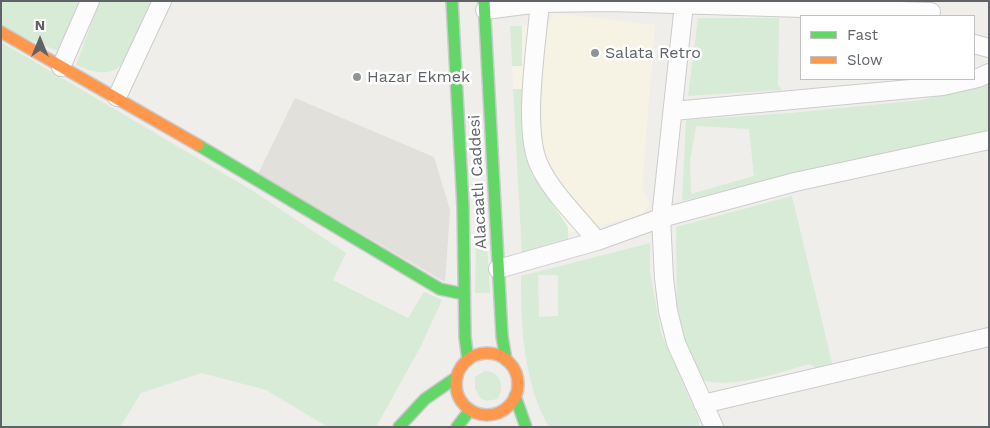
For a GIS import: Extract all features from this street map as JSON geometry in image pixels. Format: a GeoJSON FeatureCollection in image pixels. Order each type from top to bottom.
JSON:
{"type":"FeatureCollection","features":[{"type":"Feature","properties":{"kind":"main road","name":"Alacaatlı Caddesi"},"geometry":{"type":"LineString","coordinates":[[452,1],[463,206],[464,337],[468,360]]}},
{"type":"Feature","properties":{"kind":"main road","name":"Alacaatlı Caddesi"},"geometry":{"type":"LineString","coordinates":[[484,5],[502,336],[506,360]]}},
{"type":"Feature","properties":{"kind":"main road"},"geometry":{"type":"LineString","coordinates":[[1,32],[117,96],[440,289],[464,294]]}},
{"type":"Feature","properties":{"kind":"main road"},"geometry":{"type":"LineString","coordinates":[[399,427],[414,407],[434,389],[457,377],[468,360],[487,354],[506,360],[517,375],[518,384],[515,396],[507,408],[500,412],[483,415],[470,410],[461,401],[458,393],[457,377]]}},
{"type":"Feature","properties":{"kind":"main road"},"geometry":{"type":"LineString","coordinates":[[515,396],[526,427]]}},
{"type":"Feature","properties":{"kind":"main road"},"geometry":{"type":"LineString","coordinates":[[458,427],[470,410]]}},
{"type":"Feature","properties":{"kind":"main road"},"geometry":{"type":"LineString","coordinates":[[483,415],[485,427]]}},
{"type":"Feature","properties":{"kind":"street"},"geometry":{"type":"LineString","coordinates":[[61,66],[90,1]]}},
{"type":"Feature","properties":{"kind":"street"},"geometry":{"type":"LineString","coordinates":[[117,96],[162,1]]}},
{"type":"Feature","properties":{"kind":"street"},"geometry":{"type":"LineString","coordinates":[[540,2],[533,70],[534,150],[547,180],[597,241]]}},
{"type":"Feature","properties":{"kind":"street"},"geometry":{"type":"LineString","coordinates":[[484,5],[540,2],[931,10]]}},
{"type":"Feature","properties":{"kind":"street"},"geometry":{"type":"LineString","coordinates":[[684,4],[661,218],[668,311],[676,343],[714,427]]}},
{"type":"Feature","properties":{"kind":"street"},"geometry":{"type":"LineString","coordinates":[[975,44],[989,48]]}},
{"type":"Feature","properties":{"kind":"street"},"geometry":{"type":"LineString","coordinates":[[975,79],[989,73]]}},
{"type":"Feature","properties":{"kind":"street"},"geometry":{"type":"LineString","coordinates":[[674,111],[943,86],[969,80]]}},
{"type":"Feature","properties":{"kind":"street"},"geometry":{"type":"LineString","coordinates":[[498,269],[597,241],[661,218],[795,182],[989,140]]}},
{"type":"Feature","properties":{"kind":"street"},"geometry":{"type":"LineString","coordinates":[[702,404],[989,337]]}},
{"type":"Feature","properties":{"kind":"shaded area"},"geometry":{"type":"Polygon","coordinates":[[[553,13],[655,25],[642,188],[650,204],[641,215],[568,233],[568,244],[522,256],[510,26],[549,25],[553,13]]]}},
{"type":"Feature","properties":{"kind":"shaded area"},"geometry":{"type":"Polygon","coordinates":[[[295,98],[434,157],[450,210],[445,282],[258,174],[295,98]]]}},
{"type":"Feature","properties":{"kind":"green space"},"geometry":{"type":"Polygon","coordinates":[[[1,1],[83,1],[70,39],[58,51],[1,28],[1,1]]]}},
{"type":"Feature","properties":{"kind":"green space"},"geometry":{"type":"Polygon","coordinates":[[[100,1],[151,1],[130,54],[123,63],[107,72],[95,71],[76,65],[100,1]]]}},
{"type":"Feature","properties":{"kind":"green space"},"geometry":{"type":"Polygon","coordinates":[[[698,18],[779,18],[778,85],[782,90],[688,96],[698,18]]]}},
{"type":"Feature","properties":{"kind":"green space"},"geometry":{"type":"Polygon","coordinates":[[[510,26],[522,26],[522,66],[512,66],[510,26]]]}},
{"type":"Feature","properties":{"kind":"green space"},"geometry":{"type":"Polygon","coordinates":[[[1,42],[253,191],[346,253],[333,280],[408,318],[424,292],[442,300],[421,346],[376,427],[328,427],[266,390],[202,373],[141,393],[120,427],[1,427],[1,42]]]}},
{"type":"Feature","properties":{"kind":"green space"},"geometry":{"type":"Polygon","coordinates":[[[989,84],[989,131],[682,201],[686,120],[790,113],[922,100],[989,84]],[[696,126],[690,161],[691,194],[754,176],[749,129],[696,126]]]}},
{"type":"Feature","properties":{"kind":"green space"},"geometry":{"type":"Polygon","coordinates":[[[513,89],[522,89],[525,154],[531,173],[568,227],[568,244],[522,256],[513,89]]]}},
{"type":"Feature","properties":{"kind":"green space"},"geometry":{"type":"Polygon","coordinates":[[[792,196],[833,367],[817,371],[814,366],[809,364],[756,379],[727,383],[702,380],[684,338],[677,304],[676,227],[792,196]]]}},
{"type":"Feature","properties":{"kind":"green space"},"geometry":{"type":"Polygon","coordinates":[[[477,197],[484,197],[490,293],[475,293],[477,197]]]}},
{"type":"Feature","properties":{"kind":"green space"},"geometry":{"type":"Polygon","coordinates":[[[650,243],[650,271],[661,333],[699,420],[699,427],[549,427],[540,410],[525,353],[521,276],[650,243]],[[538,275],[539,317],[558,316],[558,275],[538,275]]]}},
{"type":"Feature","properties":{"kind":"green space"},"geometry":{"type":"Polygon","coordinates":[[[485,371],[495,374],[500,380],[501,389],[498,399],[486,401],[480,398],[475,388],[475,377],[485,371]]]}},
{"type":"Feature","properties":{"kind":"traffic: fast"},"geometry":{"type":"LineString","coordinates":[[452,1],[463,206],[465,337],[468,360]]}},
{"type":"Feature","properties":{"kind":"traffic: fast"},"geometry":{"type":"LineString","coordinates":[[484,1],[502,336],[506,360]]}},
{"type":"Feature","properties":{"kind":"traffic: fast"},"geometry":{"type":"LineString","coordinates":[[198,145],[440,289],[464,294]]}},
{"type":"Feature","properties":{"kind":"traffic: fast"},"geometry":{"type":"LineString","coordinates":[[399,427],[425,399],[457,377]]}},
{"type":"Feature","properties":{"kind":"traffic: fast"},"geometry":{"type":"LineString","coordinates":[[515,396],[526,427]]}},
{"type":"Feature","properties":{"kind":"traffic: fast"},"geometry":{"type":"LineString","coordinates":[[457,427],[470,410]]}},
{"type":"Feature","properties":{"kind":"traffic: slow"},"geometry":{"type":"LineString","coordinates":[[1,32],[198,145]]}},
{"type":"Feature","properties":{"kind":"traffic: slow"},"geometry":{"type":"LineString","coordinates":[[487,353],[499,356],[509,362],[515,372],[518,384],[515,396],[509,406],[499,412],[487,415],[475,412],[465,406],[459,396],[456,384],[459,372],[465,362],[475,356],[487,353]]}},
{"type":"Feature","properties":{"kind":"place","name":"Salata Retro"},"geometry":{"type":"Point","coordinates":[595,53]}},
{"type":"Feature","properties":{"kind":"place","name":"Hazar Ekmek"},"geometry":{"type":"Point","coordinates":[357,77]}}]}
